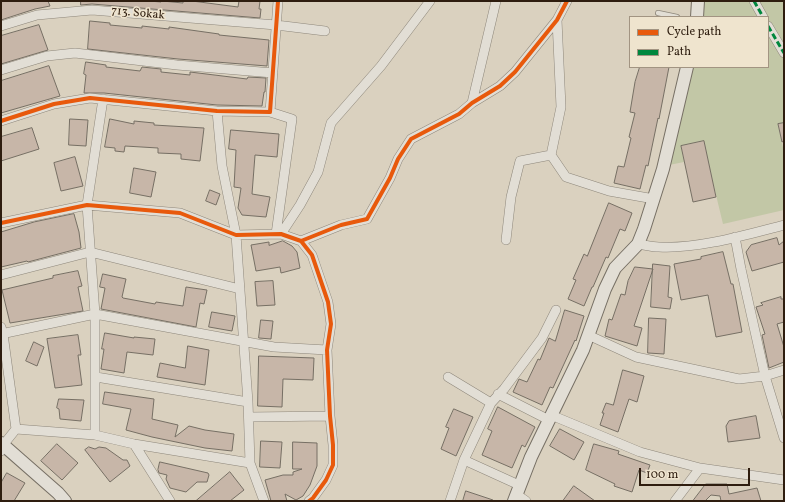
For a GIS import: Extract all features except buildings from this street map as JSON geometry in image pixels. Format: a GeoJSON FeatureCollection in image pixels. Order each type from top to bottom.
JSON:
{"type":"FeatureCollection","features":[{"type":"Feature","properties":{"kind":"main road"},"geometry":{"type":"LineString","coordinates":[[697,16],[698,1]]}},
{"type":"Feature","properties":{"kind":"main road"},"geometry":{"type":"LineString","coordinates":[[516,493],[583,350],[605,289],[615,268],[638,244],[663,169],[687,68]]}},
{"type":"Feature","properties":{"kind":"main road"},"geometry":{"type":"LineString","coordinates":[[2,446],[58,493],[65,501]]}},
{"type":"Feature","properties":{"kind":"street"},"geometry":{"type":"LineString","coordinates":[[270,112],[278,1]]}},
{"type":"Feature","properties":{"kind":"street"},"geometry":{"type":"LineString","coordinates":[[278,234],[300,205],[318,172],[331,123],[380,66],[430,1]]}},
{"type":"Feature","properties":{"kind":"street"},"geometry":{"type":"LineString","coordinates":[[472,103],[496,1]]}},
{"type":"Feature","properties":{"kind":"street"},"geometry":{"type":"LineString","coordinates":[[301,242],[341,225],[368,219],[390,178],[398,159],[411,139],[459,114],[472,103],[500,86],[557,20],[567,1]]}},
{"type":"Feature","properties":{"kind":"street"},"geometry":{"type":"LineString","coordinates":[[754,1],[762,16]]}},
{"type":"Feature","properties":{"kind":"street","name":"713. Sokak"},"geometry":{"type":"LineString","coordinates":[[1,26],[37,15],[92,10],[235,23],[276,25],[325,31]]}},
{"type":"Feature","properties":{"kind":"street"},"geometry":{"type":"LineString","coordinates":[[557,20],[561,107],[551,155],[566,177],[609,191],[654,199]]}},
{"type":"Feature","properties":{"kind":"street"},"geometry":{"type":"LineString","coordinates":[[769,28],[784,53]]}},
{"type":"Feature","properties":{"kind":"street"},"geometry":{"type":"LineString","coordinates":[[1,70],[47,56],[75,53],[273,73]]}},
{"type":"Feature","properties":{"kind":"street"},"geometry":{"type":"LineString","coordinates":[[1,121],[54,104],[90,98],[217,111],[270,112],[292,120],[278,234]]}},
{"type":"Feature","properties":{"kind":"street"},"geometry":{"type":"LineString","coordinates":[[95,435],[95,314],[87,205],[103,100]]}},
{"type":"Feature","properties":{"kind":"street"},"geometry":{"type":"LineString","coordinates":[[217,111],[222,166],[236,235],[248,402],[250,463],[264,501]]}},
{"type":"Feature","properties":{"kind":"street"},"geometry":{"type":"LineString","coordinates":[[506,240],[511,197],[520,161],[551,155]]}},
{"type":"Feature","properties":{"kind":"street"},"geometry":{"type":"LineString","coordinates":[[1,223],[87,205],[180,213],[236,235],[278,234],[301,242],[312,255],[328,302],[331,324],[327,350],[333,465],[326,480],[313,498],[309,501]]}},
{"type":"Feature","properties":{"kind":"street"},"geometry":{"type":"LineString","coordinates":[[638,244],[659,247],[689,246],[784,225]]}},
{"type":"Feature","properties":{"kind":"street"},"geometry":{"type":"LineString","coordinates":[[735,237],[765,376],[784,438]]}},
{"type":"Feature","properties":{"kind":"street"},"geometry":{"type":"LineString","coordinates":[[1,275],[90,252],[240,289]]}},
{"type":"Feature","properties":{"kind":"street"},"geometry":{"type":"LineString","coordinates":[[450,501],[464,460],[491,403],[504,389],[542,338],[556,310]]}},
{"type":"Feature","properties":{"kind":"street"},"geometry":{"type":"LineString","coordinates":[[2,446],[16,429],[2,331],[95,314],[274,347],[327,350]]}},
{"type":"Feature","properties":{"kind":"street"},"geometry":{"type":"LineString","coordinates":[[588,335],[636,357],[739,379],[765,376],[784,370]]}},
{"type":"Feature","properties":{"kind":"street"},"geometry":{"type":"LineString","coordinates":[[96,377],[248,402]]}},
{"type":"Feature","properties":{"kind":"street"},"geometry":{"type":"LineString","coordinates":[[448,377],[491,403]]}},
{"type":"Feature","properties":{"kind":"street"},"geometry":{"type":"LineString","coordinates":[[498,394],[550,418],[640,452],[700,468],[784,480]]}},
{"type":"Feature","properties":{"kind":"street"},"geometry":{"type":"LineString","coordinates":[[248,417],[330,416]]}},
{"type":"Feature","properties":{"kind":"street"},"geometry":{"type":"LineString","coordinates":[[16,429],[95,435],[134,444],[250,463]]}},
{"type":"Feature","properties":{"kind":"street"},"geometry":{"type":"LineString","coordinates":[[134,444],[170,501]]}},
{"type":"Feature","properties":{"kind":"street"},"geometry":{"type":"LineString","coordinates":[[464,460],[526,501]]}},
{"type":"Feature","properties":{"kind":"street"},"geometry":{"type":"LineString","coordinates":[[675,501],[700,468]]}},
{"type":"Feature","properties":{"kind":"lane"},"geometry":{"type":"LineString","coordinates":[[658,13],[672,16]]}},
{"type":"Feature","properties":{"kind":"green space"},"geometry":{"type":"Polygon","coordinates":[[[698,1],[784,1],[784,123],[778,125],[784,152],[784,210],[723,224],[703,141],[681,146],[684,162],[664,166],[687,68],[769,68],[769,16],[697,16],[698,1]]]}},
{"type":"Feature","properties":{"kind":"marked path"},"geometry":{"type":"LineString","coordinates":[[754,1],[762,16]]}},
{"type":"Feature","properties":{"kind":"marked path"},"geometry":{"type":"LineString","coordinates":[[769,28],[784,53]]}},
{"type":"Feature","properties":{"kind":"cycle path"},"geometry":{"type":"LineString","coordinates":[[1,121],[54,104],[90,98],[217,111],[270,112],[278,1]]}},
{"type":"Feature","properties":{"kind":"cycle path"},"geometry":{"type":"LineString","coordinates":[[301,241],[341,225],[367,219],[390,178],[398,159],[411,139],[459,114],[472,103],[500,86],[515,72],[557,20],[567,1]]}},
{"type":"Feature","properties":{"kind":"cycle path"},"geometry":{"type":"LineString","coordinates":[[1,223],[87,205],[180,213],[236,235],[281,234],[301,241],[312,255],[328,302],[331,324],[327,350],[333,465],[326,480],[313,498],[309,501]]}}]}
